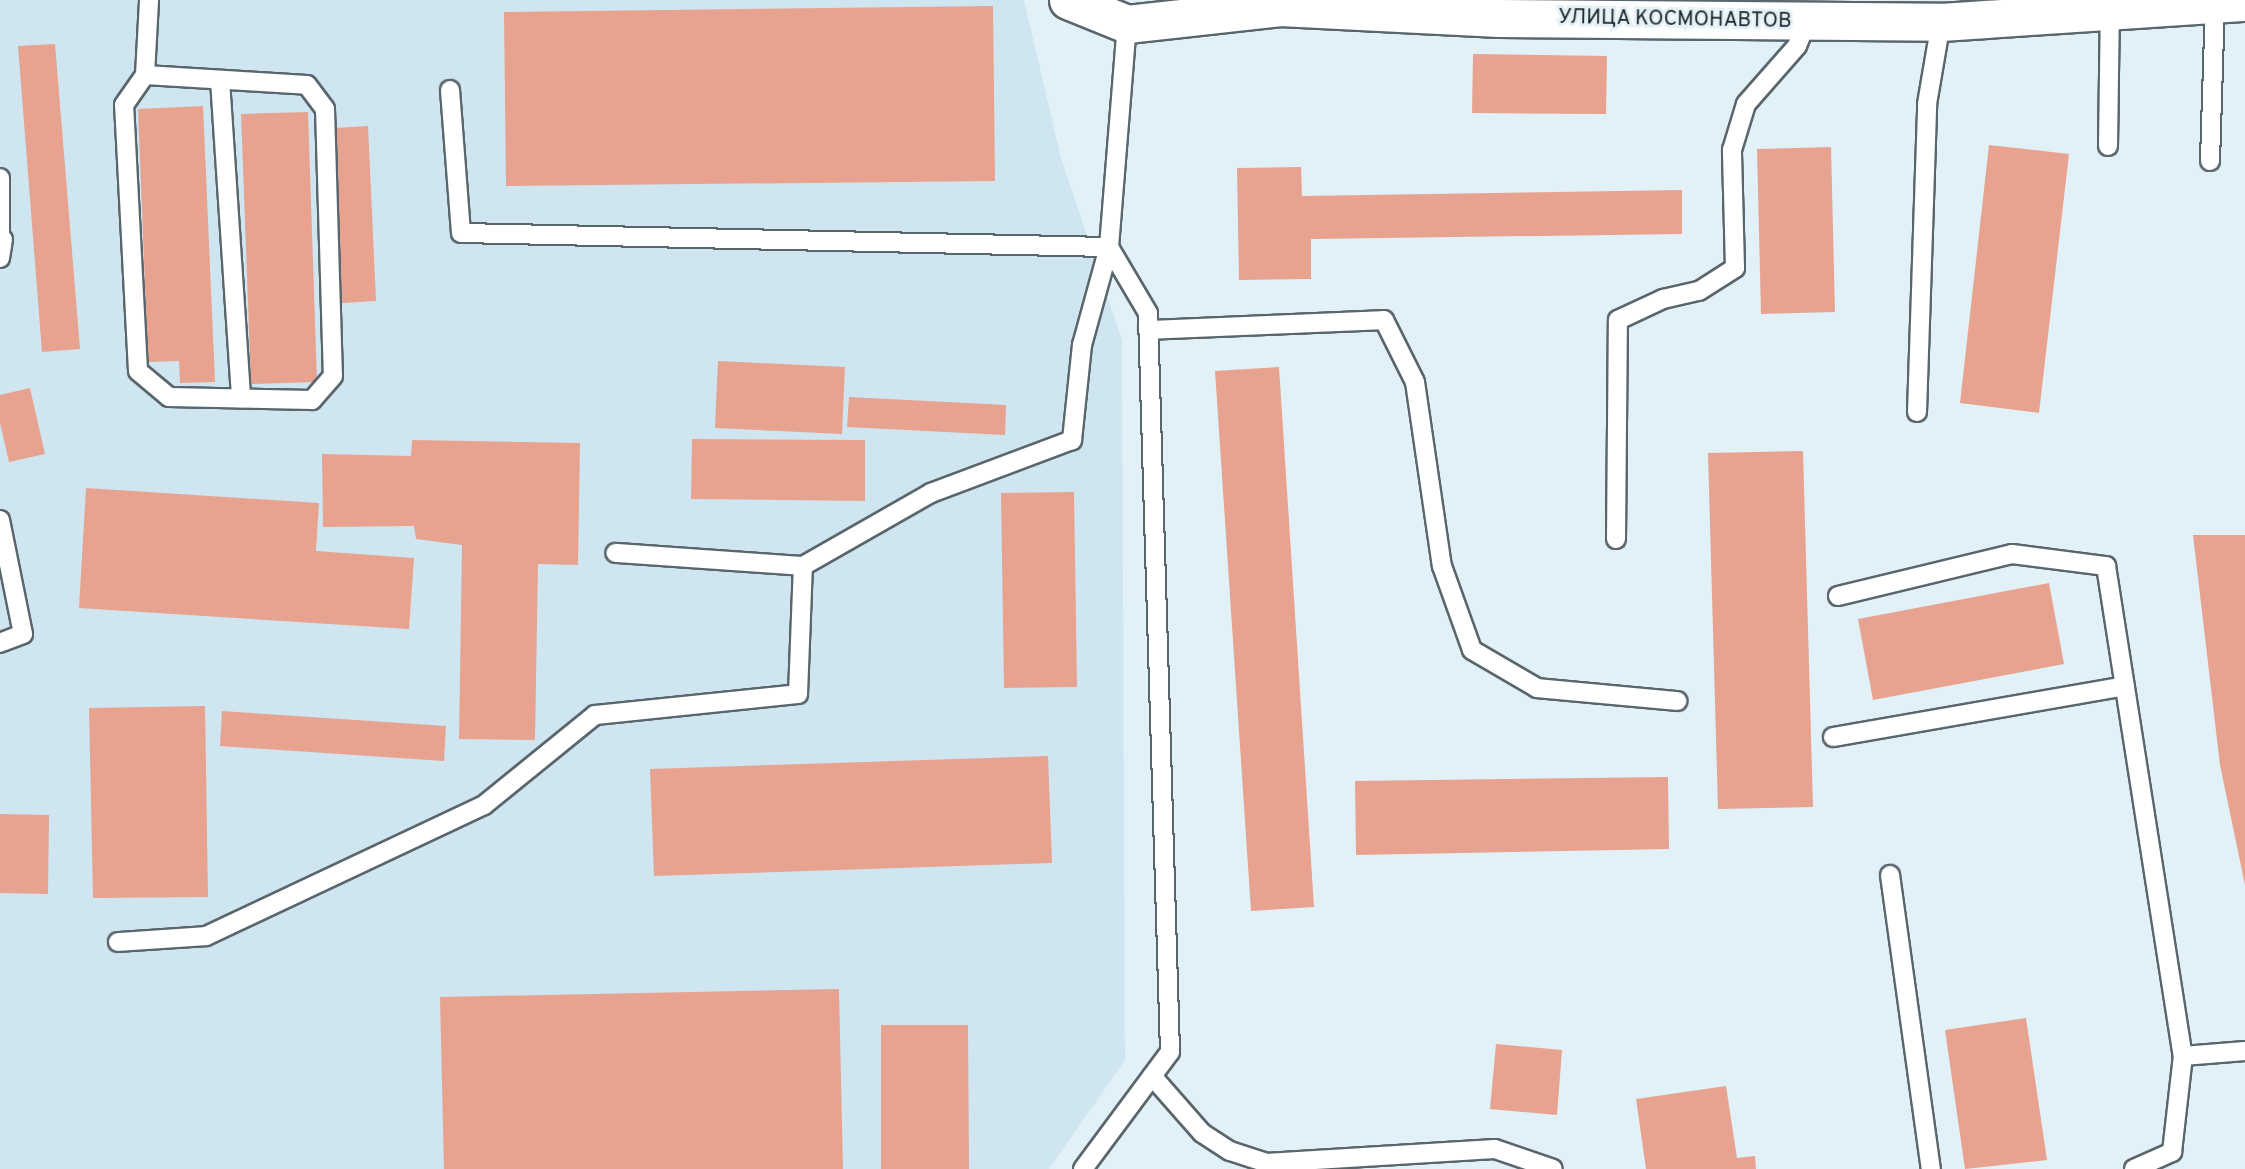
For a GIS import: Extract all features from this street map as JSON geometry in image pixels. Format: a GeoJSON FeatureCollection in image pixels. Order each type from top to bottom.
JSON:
{"type":"FeatureCollection","features":[{"type":"Feature","properties":{"kind":"street","name":"УЛИЦА КОСМОНАВТОВ"},"geometry":{"type":"LineString","coordinates":[[1069,0],[1127,24],[1279,4],[1499,18],[1941,22],[2230,3]]}},
{"type":"Feature","properties":{"kind":"lane"},"geometry":{"type":"LineString","coordinates":[[145,75],[307,85],[325,109],[333,376],[312,400],[169,397],[138,372],[124,105],[145,75],[149,0]]}},
{"type":"Feature","properties":{"kind":"lane"},"geometry":{"type":"LineString","coordinates":[[2210,161],[2230,3]]}},
{"type":"Feature","properties":{"kind":"lane"},"geometry":{"type":"LineString","coordinates":[[2108,146],[2110,11]]}},
{"type":"Feature","properties":{"kind":"lane"},"geometry":{"type":"LineString","coordinates":[[1616,539],[1618,320],[1663,299],[1699,291],[1735,268],[1732,150],[1746,103],[1797,46],[1807,21]]}},
{"type":"Feature","properties":{"kind":"lane"},"geometry":{"type":"LineString","coordinates":[[1917,412],[1927,104],[1941,22]]}},
{"type":"Feature","properties":{"kind":"lane"},"geometry":{"type":"LineString","coordinates":[[615,553],[803,566],[931,493],[1072,440],[1082,345],[1109,247],[1127,24]]}},
{"type":"Feature","properties":{"kind":"lane"},"geometry":{"type":"LineString","coordinates":[[220,80],[241,398]]}},
{"type":"Feature","properties":{"kind":"lane"},"geometry":{"type":"LineString","coordinates":[[450,90],[461,233],[1109,247]]}},
{"type":"Feature","properties":{"kind":"lane"},"geometry":{"type":"LineString","coordinates":[[0,178],[0,258]]}},
{"type":"Feature","properties":{"kind":"lane"},"geometry":{"type":"LineString","coordinates":[[1083,1169],[1170,1052],[1148,313],[1109,247]]}},
{"type":"Feature","properties":{"kind":"lane"},"geometry":{"type":"LineString","coordinates":[[1148,330],[1384,320],[1415,382],[1442,566],[1472,650],[1537,688],[1677,701]]}},
{"type":"Feature","properties":{"kind":"lane"},"geometry":{"type":"LineString","coordinates":[[0,520],[23,634],[0,643]]}},
{"type":"Feature","properties":{"kind":"lane"},"geometry":{"type":"LineString","coordinates":[[1838,596],[2012,554],[2106,566],[2183,1056],[2172,1152],[2134,1169]]}},
{"type":"Feature","properties":{"kind":"lane"},"geometry":{"type":"LineString","coordinates":[[118,942],[206,936],[484,805],[595,715],[799,694],[803,566]]}},
{"type":"Feature","properties":{"kind":"lane"},"geometry":{"type":"LineString","coordinates":[[1833,737],[2124,686]]}},
{"type":"Feature","properties":{"kind":"lane"},"geometry":{"type":"LineString","coordinates":[[1890,875],[1931,1169]]}},
{"type":"Feature","properties":{"kind":"lane"},"geometry":{"type":"LineString","coordinates":[[2183,1056],[2245,1051]]}},
{"type":"Feature","properties":{"kind":"lane"},"geometry":{"type":"LineString","coordinates":[[1152,1076],[1202,1133],[1230,1151],[1266,1163],[1495,1149],[1553,1169]]}},
{"type":"Feature","properties":{"kind":"shaded area"},"geometry":{"type":"Polygon","coordinates":[[[0,0],[1024,0],[1061,158],[1122,340],[1125,1060],[1049,1169],[0,1169],[0,0]]]}},
{"type":"Feature","properties":{"kind":"building"},"geometry":{"type":"Polygon","coordinates":[[[993,6],[995,181],[506,186],[504,12],[993,6]]]}},
{"type":"Feature","properties":{"kind":"building"},"geometry":{"type":"Polygon","coordinates":[[[55,44],[80,349],[42,352],[18,46],[55,44]]]}},
{"type":"Feature","properties":{"kind":"building"},"geometry":{"type":"Polygon","coordinates":[[[1473,54],[1607,56],[1606,114],[1472,113],[1473,54]]]}},
{"type":"Feature","properties":{"kind":"building"},"geometry":{"type":"Polygon","coordinates":[[[203,106],[215,382],[180,383],[179,361],[148,362],[138,109],[203,106]]]}},
{"type":"Feature","properties":{"kind":"building"},"geometry":{"type":"Polygon","coordinates":[[[308,112],[317,382],[251,384],[241,114],[308,112]]]}},
{"type":"Feature","properties":{"kind":"building"},"geometry":{"type":"Polygon","coordinates":[[[368,126],[376,301],[342,303],[334,128],[368,126]]]}},
{"type":"Feature","properties":{"kind":"building"},"geometry":{"type":"Polygon","coordinates":[[[1989,145],[2069,154],[2039,413],[1960,403],[1989,145]]]}},
{"type":"Feature","properties":{"kind":"building"},"geometry":{"type":"Polygon","coordinates":[[[1831,147],[1835,312],[1761,314],[1757,149],[1831,147]]]}},
{"type":"Feature","properties":{"kind":"building"},"geometry":{"type":"Polygon","coordinates":[[[1301,167],[1302,196],[1682,190],[1682,234],[1311,239],[1311,279],[1239,280],[1237,168],[1301,167]]]}},
{"type":"Feature","properties":{"kind":"building"},"geometry":{"type":"Polygon","coordinates":[[[718,361],[845,367],[842,434],[715,428],[718,361]]]}},
{"type":"Feature","properties":{"kind":"building"},"geometry":{"type":"Polygon","coordinates":[[[1279,367],[1314,907],[1251,911],[1215,371],[1279,367]]]}},
{"type":"Feature","properties":{"kind":"building"},"geometry":{"type":"Polygon","coordinates":[[[30,388],[45,454],[9,462],[0,423],[0,395],[30,388]]]}},
{"type":"Feature","properties":{"kind":"building"},"geometry":{"type":"Polygon","coordinates":[[[849,397],[1006,405],[1005,435],[847,427],[849,397]]]}},
{"type":"Feature","properties":{"kind":"building"},"geometry":{"type":"Polygon","coordinates":[[[692,439],[865,440],[865,501],[691,499],[692,439]]]}},
{"type":"Feature","properties":{"kind":"building"},"geometry":{"type":"Polygon","coordinates":[[[412,440],[580,443],[578,565],[538,564],[535,740],[459,739],[462,545],[416,539],[414,526],[323,527],[322,454],[411,456],[412,440]]]}},
{"type":"Feature","properties":{"kind":"building"},"geometry":{"type":"Polygon","coordinates":[[[1803,451],[1813,807],[1718,809],[1708,453],[1803,451]]]}},
{"type":"Feature","properties":{"kind":"building"},"geometry":{"type":"Polygon","coordinates":[[[86,488],[319,503],[316,551],[414,558],[409,629],[79,608],[86,488]]]}},
{"type":"Feature","properties":{"kind":"building"},"geometry":{"type":"Polygon","coordinates":[[[1074,492],[1077,687],[1004,688],[1001,493],[1074,492]]]}},
{"type":"Feature","properties":{"kind":"building"},"geometry":{"type":"Polygon","coordinates":[[[2193,535],[2245,535],[2245,885],[2220,765],[2193,535]]]}},
{"type":"Feature","properties":{"kind":"building"},"geometry":{"type":"Polygon","coordinates":[[[2049,583],[2064,664],[1873,700],[1858,619],[2049,583]]]}},
{"type":"Feature","properties":{"kind":"building"},"geometry":{"type":"Polygon","coordinates":[[[205,706],[208,897],[93,898],[89,708],[205,706]]]}},
{"type":"Feature","properties":{"kind":"building"},"geometry":{"type":"Polygon","coordinates":[[[222,711],[446,726],[444,761],[220,746],[222,711]]]}},
{"type":"Feature","properties":{"kind":"building"},"geometry":{"type":"Polygon","coordinates":[[[1048,756],[1052,863],[654,876],[650,769],[1048,756]]]}},
{"type":"Feature","properties":{"kind":"building"},"geometry":{"type":"Polygon","coordinates":[[[1668,777],[1669,849],[1356,855],[1355,781],[1668,777]]]}},
{"type":"Feature","properties":{"kind":"building"},"geometry":{"type":"Polygon","coordinates":[[[0,814],[49,815],[48,894],[0,893],[0,814]]]}},
{"type":"Feature","properties":{"kind":"building"},"geometry":{"type":"Polygon","coordinates":[[[839,989],[843,1169],[444,1169],[440,997],[839,989]]]}},
{"type":"Feature","properties":{"kind":"building"},"geometry":{"type":"Polygon","coordinates":[[[2026,1018],[2047,1160],[1965,1169],[1945,1030],[2026,1018]]]}},
{"type":"Feature","properties":{"kind":"building"},"geometry":{"type":"Polygon","coordinates":[[[881,1025],[968,1025],[969,1169],[881,1169],[881,1025]]]}},
{"type":"Feature","properties":{"kind":"building"},"geometry":{"type":"Polygon","coordinates":[[[1496,1044],[1562,1050],[1557,1115],[1490,1109],[1496,1044]]]}},
{"type":"Feature","properties":{"kind":"building"},"geometry":{"type":"Polygon","coordinates":[[[1726,1086],[1737,1158],[1755,1156],[1756,1169],[1646,1169],[1636,1099],[1726,1086]]]}}]}
